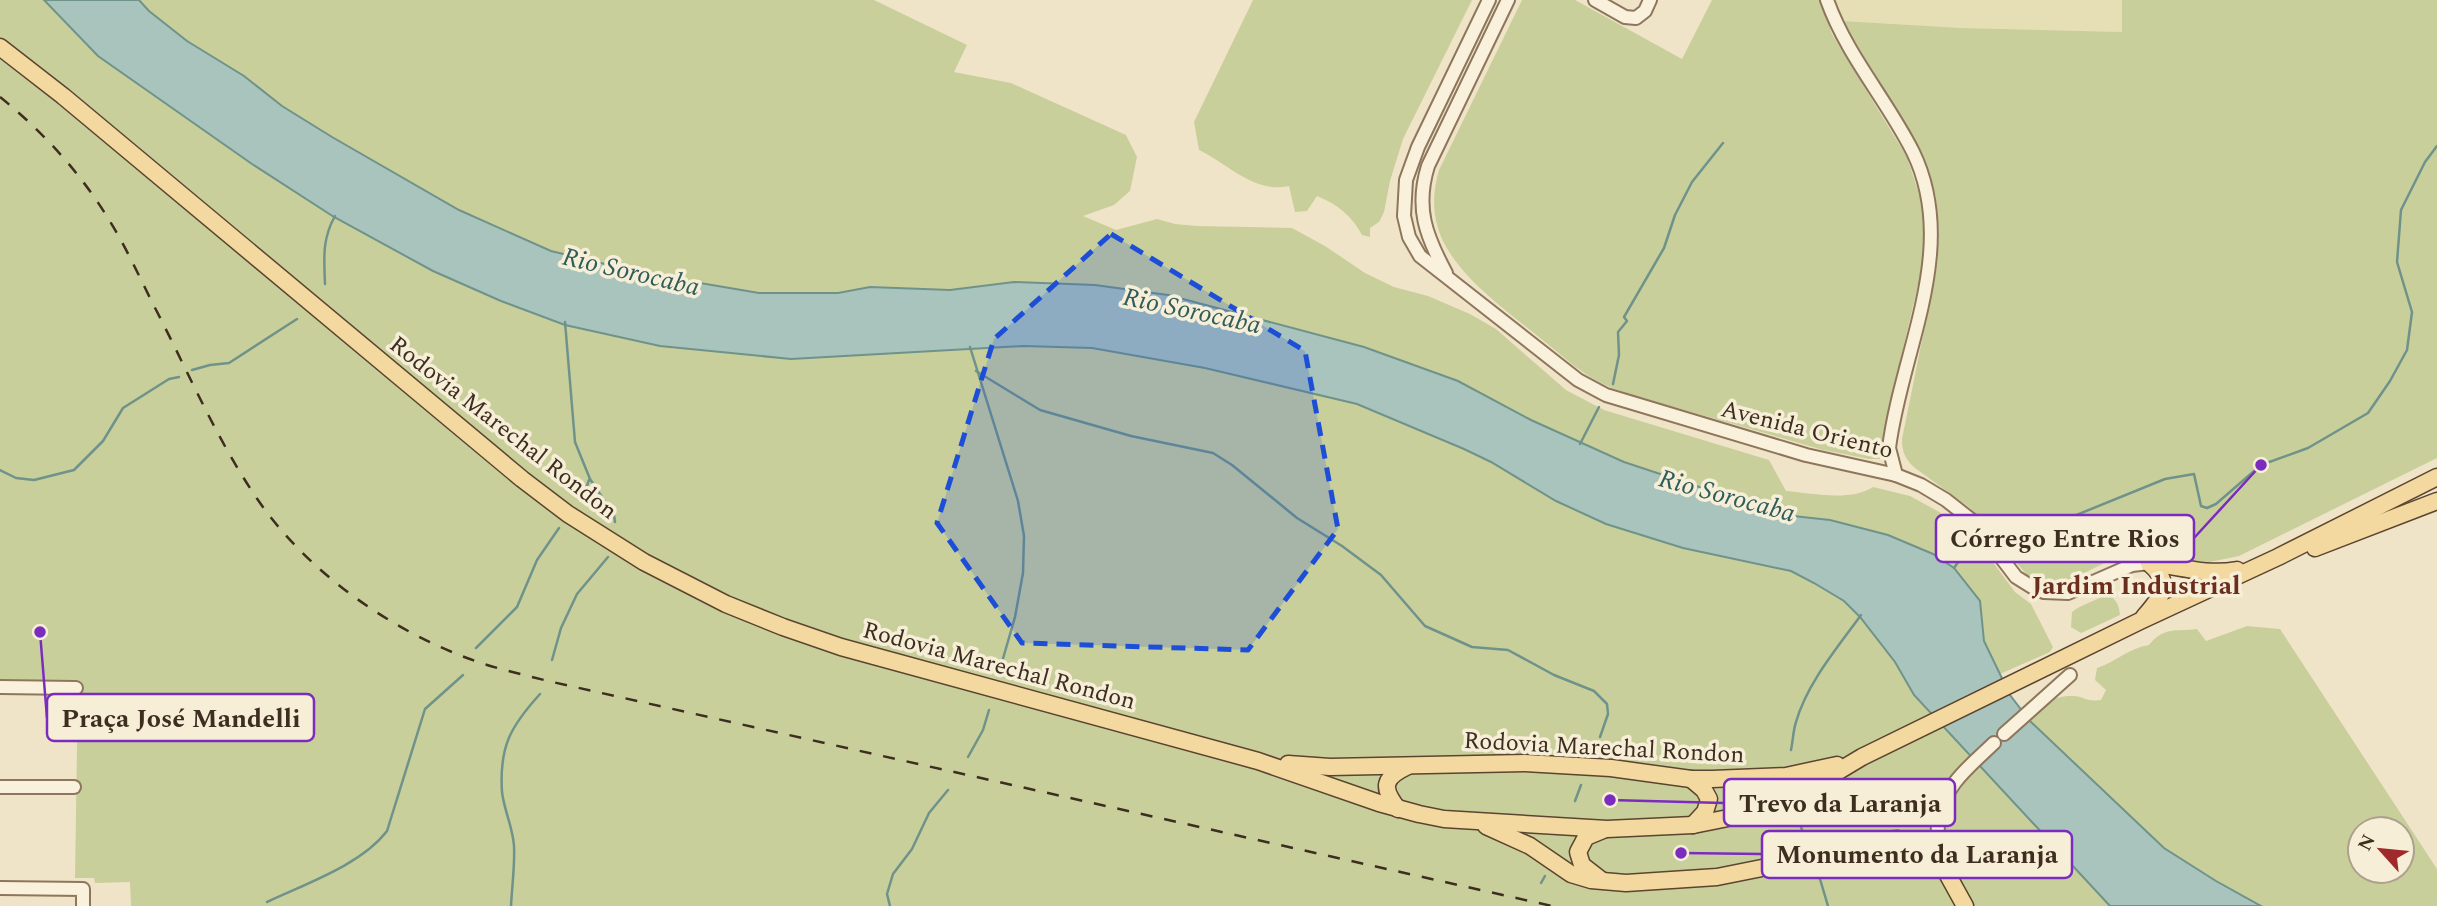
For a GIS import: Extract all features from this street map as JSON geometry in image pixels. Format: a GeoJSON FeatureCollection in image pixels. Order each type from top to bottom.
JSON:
{"type":"FeatureCollection","features":[{"type":"Feature","properties":{"kind":"main road","name":"Rodovia Marechal Rondon"},"geometry":{"type":"LineString","coordinates":[[0,47],[63,96],[499,461],[568,514],[644,562],[726,604],[822,640],[1258,761],[1398,809],[1444,819],[1607,829],[1693,825],[1733,817],[1827,778],[1863,757],[2140,621],[2272,560],[2437,477]]}},
{"type":"Feature","properties":{"kind":"main road"},"geometry":{"type":"LineString","coordinates":[[2149,563],[2216,573],[2324,545],[2437,501]]}},
{"type":"Feature","properties":{"kind":"main road"},"geometry":{"type":"LineString","coordinates":[[2140,621],[2157,602],[2164,587],[2161,574],[2149,563]]}},
{"type":"Feature","properties":{"kind":"main road","name":"Rodovia Marechal Rondon"},"geometry":{"type":"LineString","coordinates":[[1258,761],[1329,767],[1500,762],[1611,768],[1691,779],[1749,779],[1811,772],[1863,757]]}},
{"type":"Feature","properties":{"kind":"main road"},"geometry":{"type":"LineString","coordinates":[[1398,809],[1388,794],[1388,781],[1396,772],[1410,765]]}},
{"type":"Feature","properties":{"kind":"main road"},"geometry":{"type":"LineString","coordinates":[[1691,779],[1710,799],[1705,812],[1693,825]]}},
{"type":"Feature","properties":{"kind":"main road"},"geometry":{"type":"LineString","coordinates":[[1475,821],[1518,839],[1571,874],[1605,882],[1648,883],[1717,877],[1787,863],[1881,839],[1907,841],[1922,847],[1939,859],[1965,906]]}},
{"type":"Feature","properties":{"kind":"main road"},"geometry":{"type":"LineString","coordinates":[[1605,882],[1582,865],[1578,852],[1586,837],[1607,829]]}},
{"type":"Feature","properties":{"kind":"street","name":"Avenida Oriento"},"geometry":{"type":"LineString","coordinates":[[1489,0],[1418,147],[1406,180],[1404,216],[1413,247],[1420,256],[1578,380],[1606,395],[1807,455],[1896,474],[1922,485],[1974,522],[2016,577],[2045,592],[2078,590],[2132,565],[2149,563]]}},
{"type":"Feature","properties":{"kind":"street","name":"Avenida Oriento"},"geometry":{"type":"LineString","coordinates":[[1447,277],[1424,223],[1421,196],[1423,183],[1428,166],[1508,0]]}},
{"type":"Feature","properties":{"kind":"street"},"geometry":{"type":"LineString","coordinates":[[1595,0],[1625,17],[1636,18],[1645,11],[1650,0]]}},
{"type":"Feature","properties":{"kind":"street"},"geometry":{"type":"LineString","coordinates":[[1827,0],[1839,30],[1914,153],[1929,198],[1929,269],[1891,435],[1890,457],[1896,474]]}},
{"type":"Feature","properties":{"kind":"street"},"geometry":{"type":"LineString","coordinates":[[1939,859],[1938,829],[1941,806],[1947,793],[1965,770],[2070,675]]}},
{"type":"Feature","properties":{"kind":"street"},"geometry":{"type":"LineString","coordinates":[[0,687],[76,688]]}},
{"type":"Feature","properties":{"kind":"street"},"geometry":{"type":"LineString","coordinates":[[0,787],[74,787]]}},
{"type":"Feature","properties":{"kind":"street"},"geometry":{"type":"LineString","coordinates":[[0,888],[83,888],[83,906]]}},
{"type":"Feature","properties":{"kind":"highlighted area"},"geometry":{"type":"Polygon","coordinates":[[[1111,234],[1305,351],[1338,529],[1248,650],[1022,643],[937,523],[994,339],[1111,234]]]}},
{"type":"Feature","properties":{"kind":"shaded area"},"geometry":{"type":"Polygon","coordinates":[[[1835,0],[2122,0],[2123,32],[1961,28],[1843,21],[1835,0]]]}},
{"type":"Feature","properties":{"kind":"green space"},"geometry":{"type":"Polygon","coordinates":[[[0,0],[44,0],[98,56],[252,164],[334,217],[433,271],[565,325],[660,346],[791,359],[1024,346],[1092,348],[1205,368],[1357,404],[1491,462],[1556,501],[1606,524],[1791,571],[1844,601],[1860,617],[1895,662],[1914,695],[2110,906],[131,906],[130,882],[95,883],[94,878],[75,878],[78,682],[0,682],[0,0]]]}},
{"type":"Feature","properties":{"kind":"green space"},"geometry":{"type":"Polygon","coordinates":[[[139,0],[874,0],[967,45],[954,72],[1011,83],[1126,135],[1137,157],[1130,191],[1114,205],[1083,216],[1116,230],[1157,219],[1197,226],[1292,228],[1365,273],[1394,287],[1428,296],[1470,314],[1496,329],[1566,390],[1604,410],[1769,460],[1786,491],[1842,495],[1864,492],[1873,487],[1910,496],[1954,520],[1972,534],[2015,592],[2031,604],[2053,647],[2050,652],[2000,674],[1984,641],[1980,601],[1954,568],[1933,554],[1888,535],[1830,520],[1784,515],[1623,462],[1531,420],[1458,381],[1364,347],[1168,295],[1095,285],[1014,282],[950,290],[870,287],[838,293],[759,293],[647,274],[551,251],[459,210],[332,137],[282,106],[244,76],[187,41],[139,0]]]}},
{"type":"Feature","properties":{"kind":"green space"},"geometry":{"type":"Polygon","coordinates":[[[1253,0],[1472,0],[1403,139],[1384,212],[1379,222],[1370,228],[1370,237],[1362,235],[1349,216],[1324,199],[1317,196],[1307,211],[1295,212],[1289,186],[1265,186],[1253,182],[1199,150],[1194,122],[1253,0]]]}},
{"type":"Feature","properties":{"kind":"green space"},"geometry":{"type":"Polygon","coordinates":[[[1522,0],[1575,0],[1682,59],[1712,0],[1820,0],[1832,34],[1907,157],[1921,200],[1924,224],[1922,268],[1883,434],[1880,459],[1823,450],[1607,386],[1568,361],[1488,295],[1462,269],[1442,239],[1436,222],[1434,196],[1439,170],[1522,0]]]}},
{"type":"Feature","properties":{"kind":"green space"},"geometry":{"type":"Polygon","coordinates":[[[2122,0],[2437,0],[2437,458],[2239,556],[2210,562],[2195,561],[2166,551],[2137,547],[2072,579],[2048,583],[2027,575],[1970,508],[1915,468],[1903,452],[1902,439],[1937,266],[1939,232],[1936,197],[1920,151],[1843,21],[1961,28],[2122,32],[2122,0]]]}},
{"type":"Feature","properties":{"kind":"green space"},"geometry":{"type":"Polygon","coordinates":[[[2107,594],[2116,602],[2120,615],[2081,633],[2071,627],[2072,612],[2107,594]]]}},
{"type":"Feature","properties":{"kind":"green space"},"geometry":{"type":"Polygon","coordinates":[[[2247,626],[2280,629],[2402,815],[2346,815],[2346,885],[2416,885],[2416,837],[2437,869],[2437,906],[2261,906],[2164,848],[2030,721],[2048,702],[2059,697],[2101,700],[2106,690],[2095,680],[2097,668],[2149,645],[2165,632],[2197,629],[2206,641],[2247,626]]]}},
{"type":"Feature","properties":{"kind":"water","name":"Rio Sorocaba"},"geometry":{"type":"Polygon","coordinates":[[[44,0],[139,0],[187,41],[244,76],[282,106],[332,137],[459,210],[551,251],[647,274],[759,293],[838,293],[870,287],[950,290],[1014,282],[1095,285],[1168,295],[1364,347],[1458,381],[1531,420],[1624,462],[1784,515],[1830,520],[1888,535],[1933,554],[1954,568],[1980,601],[1984,641],[2010,695],[2030,721],[2164,848],[2261,906],[2110,906],[1914,695],[1895,662],[1860,617],[1844,601],[1791,571],[1683,548],[1606,524],[1556,501],[1491,462],[1357,404],[1205,368],[1092,348],[1024,346],[791,359],[660,346],[565,325],[433,271],[334,217],[252,164],[98,56],[44,0]]]}},
{"type":"Feature","properties":{"kind":"waterway"},"geometry":{"type":"LineString","coordinates":[[1613,384],[1619,355],[1618,332],[1627,321],[1624,317],[1664,248],[1675,215],[1692,182],[1723,143]]}},
{"type":"Feature","properties":{"kind":"waterway"},"geometry":{"type":"LineString","coordinates":[[1990,536],[2005,526],[2047,524],[2069,518],[2165,479],[2194,474],[2201,506],[2207,508],[2216,504],[2261,465],[2308,448],[2368,413],[2407,350],[2412,312],[2397,262],[2401,210],[2425,162],[2437,146]]}},
{"type":"Feature","properties":{"kind":"waterway"},"geometry":{"type":"LineString","coordinates":[[325,284],[326,241],[335,216]]}},
{"type":"Feature","properties":{"kind":"waterway"},"geometry":{"type":"LineString","coordinates":[[192,370],[229,363],[297,319]]}},
{"type":"Feature","properties":{"kind":"waterway"},"geometry":{"type":"LineString","coordinates":[[565,322],[575,442],[590,479],[614,515],[615,522]]}},
{"type":"Feature","properties":{"kind":"waterway"},"geometry":{"type":"LineString","coordinates":[[970,347],[1018,501],[1024,536],[1023,573],[1015,617],[1000,669]]}},
{"type":"Feature","properties":{"kind":"waterway"},"geometry":{"type":"LineString","coordinates":[[976,371],[1040,410],[1131,436],[1213,453],[1232,465],[1297,518],[1381,575],[1425,626],[1472,647],[1508,650],[1554,675],[1594,691],[1607,704],[1608,714],[1600,737]]}},
{"type":"Feature","properties":{"kind":"waterway"},"geometry":{"type":"LineString","coordinates":[[0,470],[16,478],[34,480],[74,470],[103,441],[123,408],[169,379],[179,377]]}},
{"type":"Feature","properties":{"kind":"waterway"},"geometry":{"type":"LineString","coordinates":[[1580,444],[1599,407]]}},
{"type":"Feature","properties":{"kind":"waterway"},"geometry":{"type":"LineString","coordinates":[[582,500],[589,480]]}},
{"type":"Feature","properties":{"kind":"waterway"},"geometry":{"type":"LineString","coordinates":[[476,648],[517,607],[537,560],[559,528]]}},
{"type":"Feature","properties":{"kind":"waterway"},"geometry":{"type":"LineString","coordinates":[[1954,568],[1963,555],[1984,539]]}},
{"type":"Feature","properties":{"kind":"waterway"},"geometry":{"type":"LineString","coordinates":[[552,660],[561,628],[577,594],[608,557]]}},
{"type":"Feature","properties":{"kind":"waterway"},"geometry":{"type":"LineString","coordinates":[[1791,750],[1796,722],[1808,693],[1861,615]]}},
{"type":"Feature","properties":{"kind":"waterway"},"geometry":{"type":"LineString","coordinates":[[267,902],[348,864],[387,831],[425,709],[463,675]]}},
{"type":"Feature","properties":{"kind":"waterway"},"geometry":{"type":"LineString","coordinates":[[511,906],[514,846],[502,792],[503,762],[514,727],[540,694]]}},
{"type":"Feature","properties":{"kind":"waterway"},"geometry":{"type":"LineString","coordinates":[[968,757],[983,730],[989,710]]}},
{"type":"Feature","properties":{"kind":"waterway"},"geometry":{"type":"LineString","coordinates":[[1575,801],[1581,785]]}},
{"type":"Feature","properties":{"kind":"waterway"},"geometry":{"type":"LineString","coordinates":[[890,906],[887,894],[893,874],[912,849],[929,813],[948,790]]}},
{"type":"Feature","properties":{"kind":"waterway"},"geometry":{"type":"LineString","coordinates":[[1797,816],[1806,841]]}},
{"type":"Feature","properties":{"kind":"waterway"},"geometry":{"type":"LineString","coordinates":[[1541,883],[1545,876]]}},
{"type":"Feature","properties":{"kind":"waterway"},"geometry":{"type":"LineString","coordinates":[[1820,879],[1828,906]]}},
{"type":"Feature","properties":{"kind":"railway"},"geometry":{"type":"LineString","coordinates":[[0,97],[58,152],[106,215],[131,259],[202,404],[258,500],[300,550],[325,573],[379,614],[407,631],[477,662],[548,681],[1552,906]]}},
{"type":"Feature","properties":{"kind":"place","name":"Córrego Entre Rios"},"geometry":{"type":"Point","coordinates":[2261,465]}},
{"type":"Feature","properties":{"kind":"place","name":"Praça José Mandelli"},"geometry":{"type":"Point","coordinates":[40,632]}},
{"type":"Feature","properties":{"kind":"place","name":"Trevo da Laranja"},"geometry":{"type":"Point","coordinates":[1610,800]}},
{"type":"Feature","properties":{"kind":"place","name":"Monumento da Laranja"},"geometry":{"type":"Point","coordinates":[1681,853]}},
{"type":"Feature","properties":{"kind":"district","name":"Jardim Industrial"},"geometry":{"type":"Point","coordinates":[2136,586]}}]}
